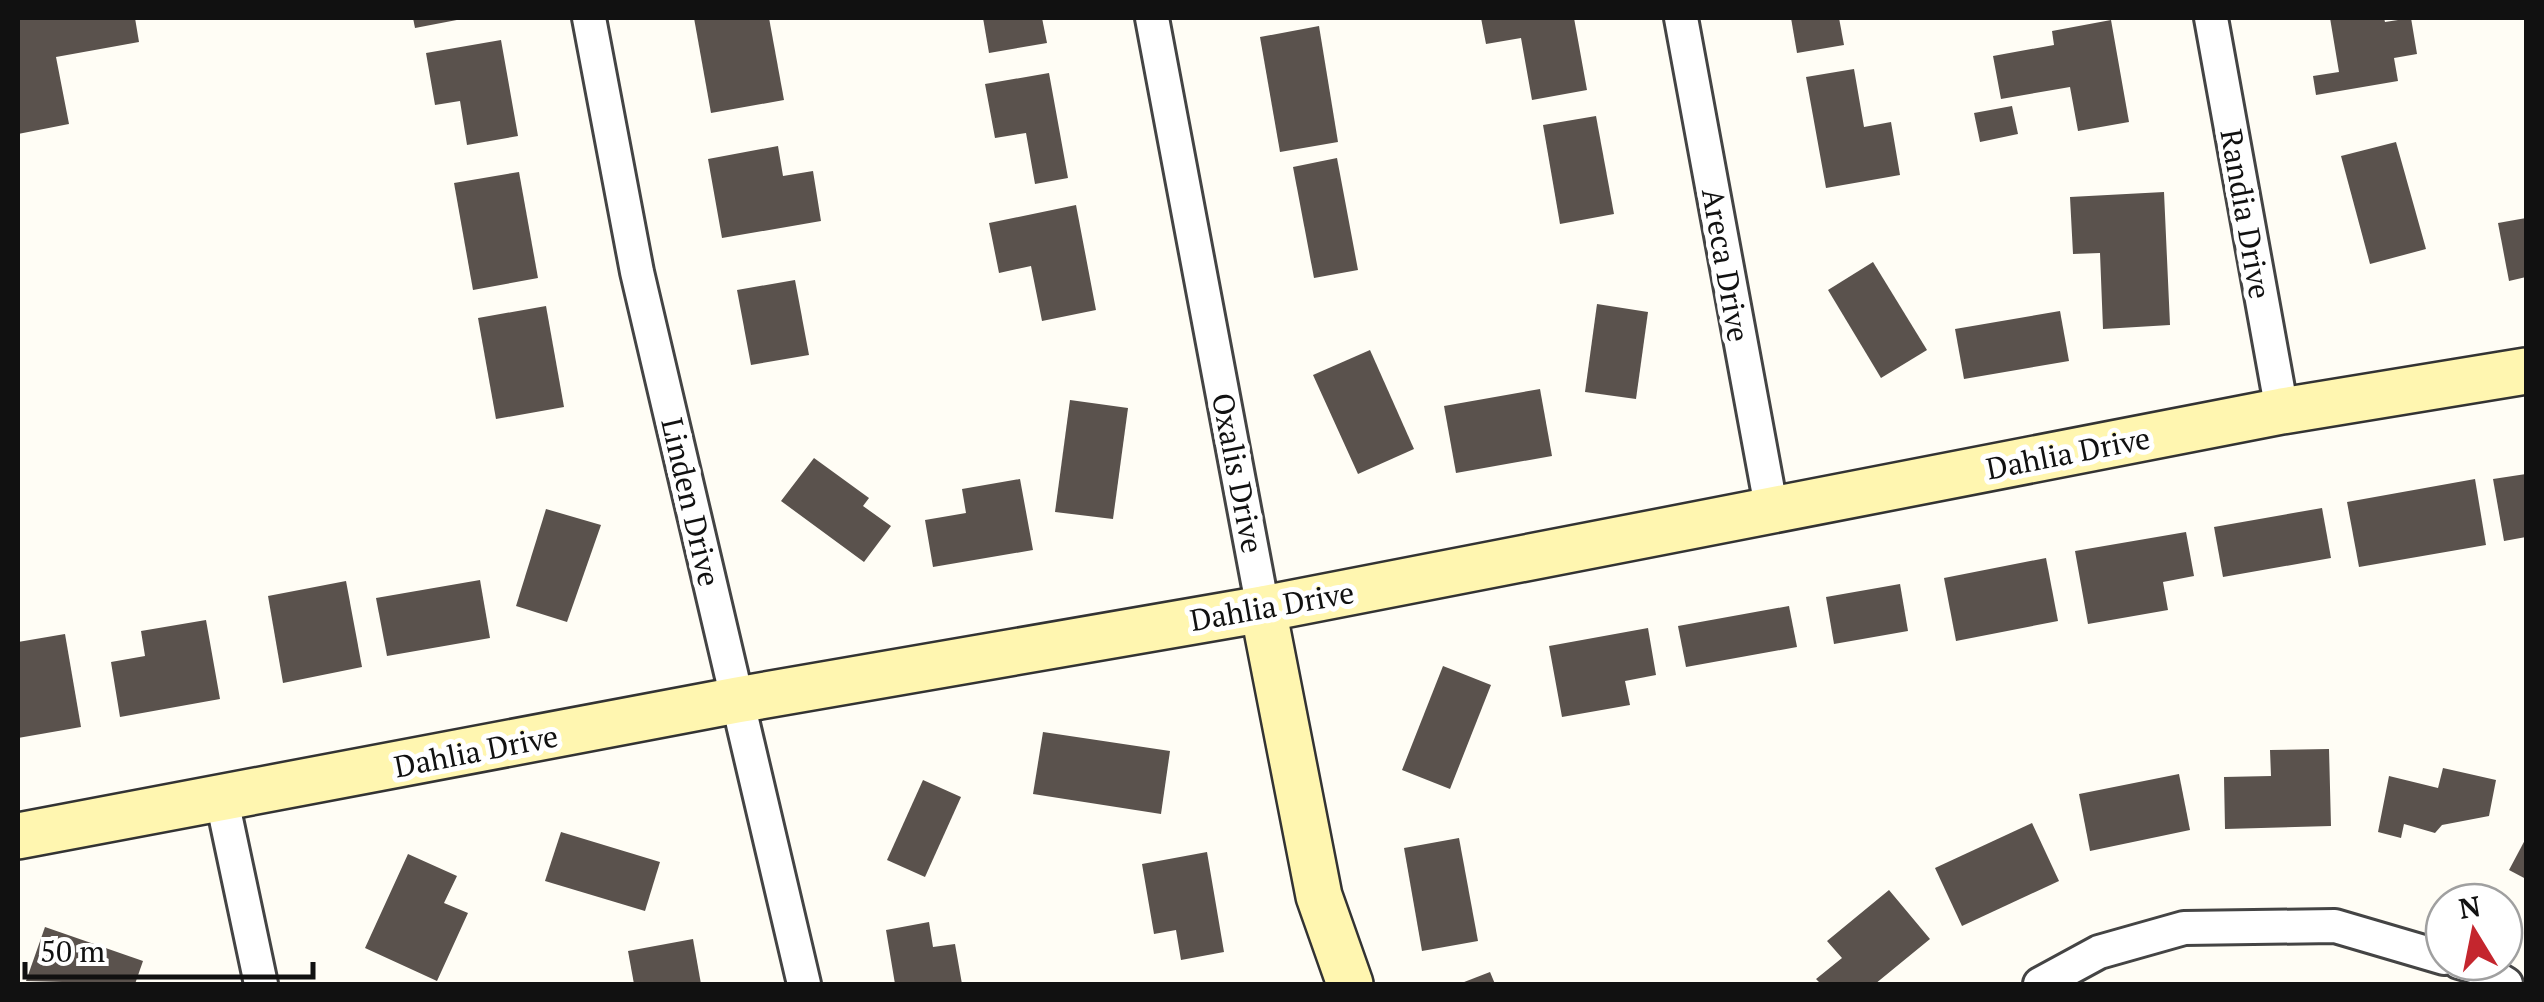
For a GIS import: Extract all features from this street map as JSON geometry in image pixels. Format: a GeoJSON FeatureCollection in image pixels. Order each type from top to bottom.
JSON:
{"type":"FeatureCollection","features":[{"type":"Feature","properties":{"kind":"street","name":"Linden Drive"},"geometry":{"type":"LineString","coordinates":[[589,18],[637,272],[804,984]]}},
{"type":"Feature","properties":{"kind":"street","name":"Oxalis Drive"},"geometry":{"type":"LineString","coordinates":[[1152,18],[1319,896],[1350,984]]}},
{"type":"Feature","properties":{"kind":"street","name":"Areca Drive"},"geometry":{"type":"LineString","coordinates":[[1681,18],[1772,512]]}},
{"type":"Feature","properties":{"kind":"street","name":"Randia Drive"},"geometry":{"type":"LineString","coordinates":[[2211,18],[2282,411]]}},
{"type":"Feature","properties":{"kind":"street","name":"Dahlia Drive"},"geometry":{"type":"LineString","coordinates":[[18,836],[737,700],[1264,608],[2282,411],[2526,371]]}},
{"type":"Feature","properties":{"kind":"street"},"geometry":{"type":"LineString","coordinates":[[222,800],[261,984]]}},
{"type":"Feature","properties":{"kind":"street"},"geometry":{"type":"LineString","coordinates":[[2040,984],[2100,952],[2184,928],[2335,926],[2424,952]]}},
{"type":"Feature","properties":{"kind":"building"},"geometry":{"type":"Polygon","coordinates":[[[18,18],[135,18],[139,42],[56,57],[69,124],[18,134],[18,18]]]}},
{"type":"Feature","properties":{"kind":"building"},"geometry":{"type":"Polygon","coordinates":[[[413,18],[462,18],[462,19],[415,28],[413,18]]]}},
{"type":"Feature","properties":{"kind":"building"},"geometry":{"type":"Polygon","coordinates":[[[694,18],[769,18],[784,100],[711,113],[694,18]]]}},
{"type":"Feature","properties":{"kind":"building"},"geometry":{"type":"Polygon","coordinates":[[[983,18],[1042,18],[1047,43],[989,53],[983,18]]]}},
{"type":"Feature","properties":{"kind":"building"},"geometry":{"type":"Polygon","coordinates":[[[1481,18],[1574,18],[1587,90],[1532,100],[1521,38],[1486,44],[1481,18]]]}},
{"type":"Feature","properties":{"kind":"building"},"geometry":{"type":"Polygon","coordinates":[[[1791,18],[1839,18],[1844,45],[1797,53],[1791,18]]]}},
{"type":"Feature","properties":{"kind":"building"},"geometry":{"type":"Polygon","coordinates":[[[2330,18],[2384,18],[2385,22],[2411,18],[2417,54],[2394,58],[2398,81],[2316,95],[2313,76],[2339,72],[2330,18]]]}},
{"type":"Feature","properties":{"kind":"building"},"geometry":{"type":"Polygon","coordinates":[[[2111,20],[2129,122],[2078,131],[2070,87],[2001,99],[1993,56],[2054,45],[2052,31],[2111,20]]]}},
{"type":"Feature","properties":{"kind":"building"},"geometry":{"type":"Polygon","coordinates":[[[1319,26],[1338,142],[1280,152],[1260,37],[1319,26]]]}},
{"type":"Feature","properties":{"kind":"building"},"geometry":{"type":"Polygon","coordinates":[[[501,40],[518,136],[467,145],[460,101],[435,105],[426,53],[501,40]]]}},
{"type":"Feature","properties":{"kind":"building"},"geometry":{"type":"Polygon","coordinates":[[[1854,69],[1864,127],[1891,122],[1900,175],[1826,188],[1806,77],[1854,69]]]}},
{"type":"Feature","properties":{"kind":"building"},"geometry":{"type":"Polygon","coordinates":[[[1049,73],[1068,178],[1035,184],[1026,133],[995,138],[985,84],[1049,73]]]}},
{"type":"Feature","properties":{"kind":"building"},"geometry":{"type":"Polygon","coordinates":[[[2012,106],[2018,134],[1980,142],[1974,113],[2012,106]]]}},
{"type":"Feature","properties":{"kind":"building"},"geometry":{"type":"Polygon","coordinates":[[[1596,116],[1614,214],[1560,224],[1543,125],[1596,116]]]}},
{"type":"Feature","properties":{"kind":"building"},"geometry":{"type":"Polygon","coordinates":[[[2396,142],[2426,249],[2370,264],[2341,156],[2396,142]]]}},
{"type":"Feature","properties":{"kind":"building"},"geometry":{"type":"Polygon","coordinates":[[[778,146],[783,176],[813,171],[821,221],[722,238],[708,159],[778,146]]]}},
{"type":"Feature","properties":{"kind":"building"},"geometry":{"type":"Polygon","coordinates":[[[1337,158],[1358,270],[1314,278],[1293,167],[1337,158]]]}},
{"type":"Feature","properties":{"kind":"building"},"geometry":{"type":"Polygon","coordinates":[[[519,172],[538,278],[473,290],[454,183],[519,172]]]}},
{"type":"Feature","properties":{"kind":"building"},"geometry":{"type":"Polygon","coordinates":[[[2164,192],[2170,325],[2103,329],[2100,253],[2073,254],[2070,197],[2164,192]]]}},
{"type":"Feature","properties":{"kind":"building"},"geometry":{"type":"Polygon","coordinates":[[[1076,205],[1096,310],[1042,321],[1031,266],[999,273],[989,223],[1076,205]]]}},
{"type":"Feature","properties":{"kind":"building"},"geometry":{"type":"Polygon","coordinates":[[[2526,218],[2526,277],[2509,281],[2498,223],[2526,218]]]}},
{"type":"Feature","properties":{"kind":"building"},"geometry":{"type":"Polygon","coordinates":[[[1873,262],[1927,350],[1881,378],[1828,290],[1873,262]]]}},
{"type":"Feature","properties":{"kind":"building"},"geometry":{"type":"Polygon","coordinates":[[[795,280],[809,355],[751,365],[737,290],[795,280]]]}},
{"type":"Feature","properties":{"kind":"building"},"geometry":{"type":"Polygon","coordinates":[[[1597,304],[1648,312],[1636,399],[1585,392],[1597,304]]]}},
{"type":"Feature","properties":{"kind":"building"},"geometry":{"type":"Polygon","coordinates":[[[546,306],[564,407],[496,419],[478,318],[546,306]]]}},
{"type":"Feature","properties":{"kind":"building"},"geometry":{"type":"Polygon","coordinates":[[[2060,311],[2069,361],[1964,379],[1955,329],[2060,311]]]}},
{"type":"Feature","properties":{"kind":"building"},"geometry":{"type":"Polygon","coordinates":[[[1370,350],[1414,449],[1358,474],[1313,375],[1370,350]]]}},
{"type":"Feature","properties":{"kind":"building"},"geometry":{"type":"Polygon","coordinates":[[[1540,389],[1552,456],[1456,473],[1444,406],[1540,389]]]}},
{"type":"Feature","properties":{"kind":"building"},"geometry":{"type":"Polygon","coordinates":[[[1070,400],[1128,408],[1113,519],[1055,512],[1070,400]]]}},
{"type":"Feature","properties":{"kind":"building"},"geometry":{"type":"Polygon","coordinates":[[[814,458],[869,498],[863,506],[891,526],[864,562],[781,501],[814,458]]]}},
{"type":"Feature","properties":{"kind":"building"},"geometry":{"type":"Polygon","coordinates":[[[2526,474],[2526,537],[2504,541],[2493,479],[2526,474]]]}},
{"type":"Feature","properties":{"kind":"building"},"geometry":{"type":"Polygon","coordinates":[[[1020,479],[1033,550],[933,567],[925,520],[966,513],[962,489],[1020,479]]]}},
{"type":"Feature","properties":{"kind":"building"},"geometry":{"type":"Polygon","coordinates":[[[2475,479],[2486,545],[2359,567],[2347,502],[2475,479]]]}},
{"type":"Feature","properties":{"kind":"building"},"geometry":{"type":"Polygon","coordinates":[[[2322,508],[2331,558],[2223,577],[2214,527],[2322,508]]]}},
{"type":"Feature","properties":{"kind":"building"},"geometry":{"type":"Polygon","coordinates":[[[546,509],[601,525],[567,622],[516,606],[546,509]]]}},
{"type":"Feature","properties":{"kind":"building"},"geometry":{"type":"Polygon","coordinates":[[[2186,532],[2194,576],[2163,582],[2168,610],[2088,624],[2075,551],[2186,532]]]}},
{"type":"Feature","properties":{"kind":"building"},"geometry":{"type":"Polygon","coordinates":[[[2046,558],[2058,621],[1956,641],[1944,578],[2046,558]]]}},
{"type":"Feature","properties":{"kind":"building"},"geometry":{"type":"Polygon","coordinates":[[[480,580],[490,638],[387,656],[376,598],[480,580]]]}},
{"type":"Feature","properties":{"kind":"building"},"geometry":{"type":"Polygon","coordinates":[[[346,581],[362,667],[283,683],[268,596],[346,581]]]}},
{"type":"Feature","properties":{"kind":"building"},"geometry":{"type":"Polygon","coordinates":[[[1900,584],[1908,631],[1834,644],[1826,597],[1900,584]]]}},
{"type":"Feature","properties":{"kind":"building"},"geometry":{"type":"Polygon","coordinates":[[[1789,606],[1797,647],[1686,667],[1678,626],[1789,606]]]}},
{"type":"Feature","properties":{"kind":"building"},"geometry":{"type":"Polygon","coordinates":[[[206,620],[220,699],[120,717],[111,662],[145,656],[141,631],[206,620]]]}},
{"type":"Feature","properties":{"kind":"building"},"geometry":{"type":"Polygon","coordinates":[[[1648,628],[1656,675],[1625,681],[1630,705],[1562,717],[1549,646],[1648,628]]]}},
{"type":"Feature","properties":{"kind":"building"},"geometry":{"type":"Polygon","coordinates":[[[65,634],[81,727],[18,738],[18,642],[65,634]]]}},
{"type":"Feature","properties":{"kind":"building"},"geometry":{"type":"Polygon","coordinates":[[[1443,666],[1491,685],[1450,789],[1402,770],[1443,666]]]}},
{"type":"Feature","properties":{"kind":"building"},"geometry":{"type":"Polygon","coordinates":[[[1043,732],[1170,751],[1161,814],[1033,794],[1043,732]]]}},
{"type":"Feature","properties":{"kind":"building"},"geometry":{"type":"Polygon","coordinates":[[[2329,749],[2331,826],[2225,829],[2224,777],[2271,776],[2270,750],[2329,749]]]}},
{"type":"Feature","properties":{"kind":"building"},"geometry":{"type":"Polygon","coordinates":[[[2443,768],[2496,780],[2489,816],[2442,825],[2435,833],[2404,824],[2401,838],[2378,832],[2389,776],[2438,788],[2443,768]]]}},
{"type":"Feature","properties":{"kind":"building"},"geometry":{"type":"Polygon","coordinates":[[[2179,774],[2190,830],[2090,851],[2079,794],[2179,774]]]}},
{"type":"Feature","properties":{"kind":"building"},"geometry":{"type":"Polygon","coordinates":[[[923,780],[961,797],[925,877],[887,860],[923,780]]]}},
{"type":"Feature","properties":{"kind":"building"},"geometry":{"type":"Polygon","coordinates":[[[2032,823],[2059,881],[1962,926],[1935,868],[2032,823]]]}},
{"type":"Feature","properties":{"kind":"building"},"geometry":{"type":"Polygon","coordinates":[[[561,832],[660,862],[645,911],[545,881],[561,832]]]}},
{"type":"Feature","properties":{"kind":"building"},"geometry":{"type":"Polygon","coordinates":[[[1459,838],[1478,941],[1422,951],[1404,848],[1459,838]]]}},
{"type":"Feature","properties":{"kind":"building"},"geometry":{"type":"Polygon","coordinates":[[[2526,838],[2526,879],[2509,870],[2526,838]]]}},
{"type":"Feature","properties":{"kind":"building"},"geometry":{"type":"Polygon","coordinates":[[[1207,852],[1224,952],[1181,960],[1176,930],[1154,934],[1142,864],[1207,852]]]}},
{"type":"Feature","properties":{"kind":"building"},"geometry":{"type":"Polygon","coordinates":[[[408,854],[457,876],[444,903],[468,913],[437,981],[365,948],[408,854]]]}},
{"type":"Feature","properties":{"kind":"building"},"geometry":{"type":"Polygon","coordinates":[[[1889,890],[1930,939],[1875,984],[1821,984],[1816,979],[1842,958],[1827,941],[1889,890]]]}},
{"type":"Feature","properties":{"kind":"building"},"geometry":{"type":"Polygon","coordinates":[[[929,922],[933,947],[955,944],[962,984],[895,984],[886,930],[929,922]]]}},
{"type":"Feature","properties":{"kind":"building"},"geometry":{"type":"Polygon","coordinates":[[[45,927],[143,961],[135,984],[26,981],[45,927]]]}},
{"type":"Feature","properties":{"kind":"building"},"geometry":{"type":"Polygon","coordinates":[[[693,939],[701,984],[634,984],[628,951],[693,939]]]}},
{"type":"Feature","properties":{"kind":"building"},"geometry":{"type":"Polygon","coordinates":[[[1490,972],[1495,984],[1459,984],[1490,972]]]}}]}
